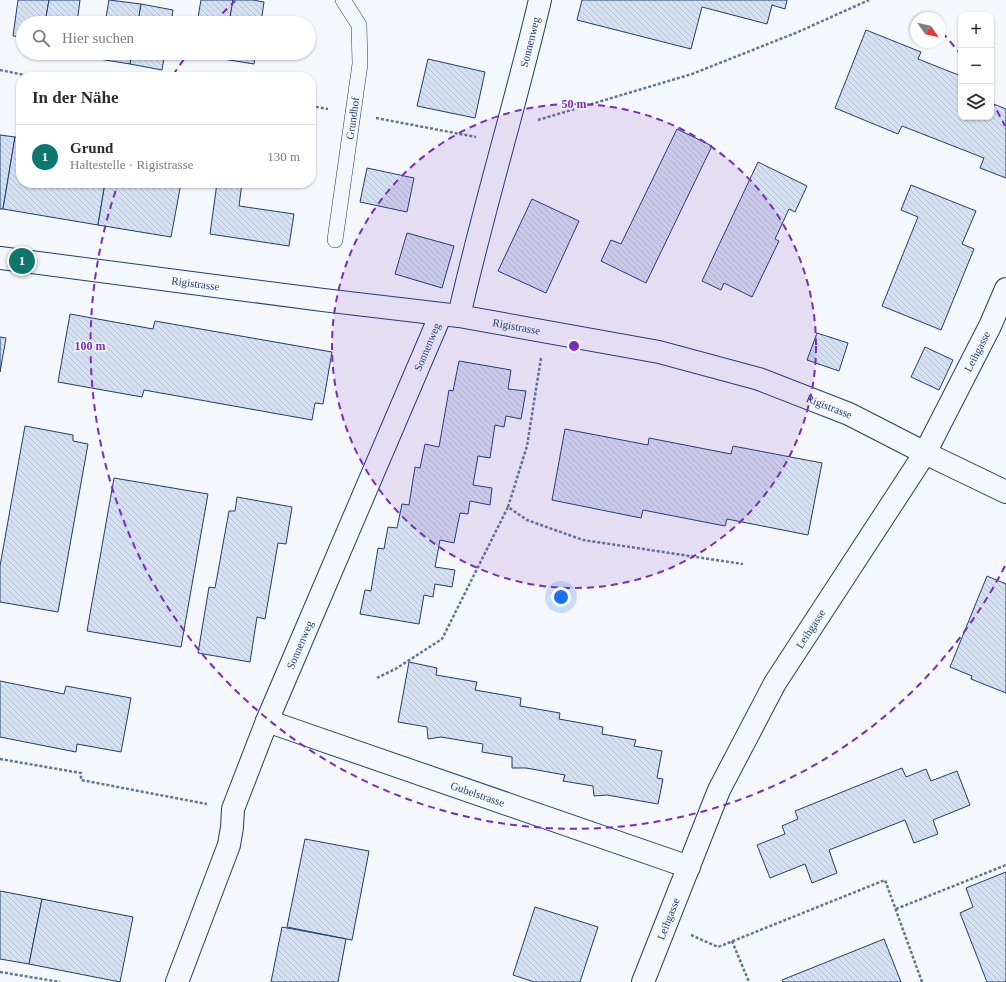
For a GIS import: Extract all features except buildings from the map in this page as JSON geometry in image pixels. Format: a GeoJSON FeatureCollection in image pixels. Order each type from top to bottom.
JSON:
{"type":"FeatureCollection","features":[{"type":"Feature","properties":{"kind":"street","name":"Sonnenweg"},"geometry":{"type":"LineString","coordinates":[[177,982],[229,846],[233,809],[267,721],[469,271],[510,120],[540,0]]}},
{"type":"Feature","properties":{"kind":"street","name":"Rigistrasse"},"geometry":{"type":"LineString","coordinates":[[0,258],[450,315],[659,352],[758,379],[848,414],[925,454],[1006,492]]}},
{"type":"Feature","properties":{"kind":"street","name":"Leihgasse"},"geometry":{"type":"LineString","coordinates":[[643,982],[719,790],[775,683],[925,454],[990,326],[1006,289]]}},
{"type":"Feature","properties":{"kind":"street","name":"Gubelstrasse"},"geometry":{"type":"LineString","coordinates":[[267,721],[688,867]]}},
{"type":"Feature","properties":{"kind":"lane","name":"Grundhof"},"geometry":{"type":"LineString","coordinates":[[335,240],[360,64],[359,25],[343,0]]}},
{"type":"Feature","properties":{"kind":"path"},"geometry":{"type":"LineString","coordinates":[[510,120],[536,121],[692,74],[798,32],[869,0]]}},
{"type":"Feature","properties":{"kind":"path"},"geometry":{"type":"LineString","coordinates":[[0,70],[16,73]]}},
{"type":"Feature","properties":{"kind":"path"},"geometry":{"type":"LineString","coordinates":[[353,113],[504,142]]}},
{"type":"Feature","properties":{"kind":"path"},"geometry":{"type":"LineString","coordinates":[[377,678],[397,668],[442,639],[508,507],[527,446],[540,362],[547,331]]}},
{"type":"Feature","properties":{"kind":"path"},"geometry":{"type":"LineString","coordinates":[[508,507],[527,520],[583,540],[744,564]]}},
{"type":"Feature","properties":{"kind":"path"},"geometry":{"type":"LineString","coordinates":[[0,759],[81,774],[80,780],[233,809]]}},
{"type":"Feature","properties":{"kind":"path"},"geometry":{"type":"LineString","coordinates":[[896,909],[1006,865]]}},
{"type":"Feature","properties":{"kind":"path"},"geometry":{"type":"LineString","coordinates":[[665,924],[718,947],[885,880],[922,982]]}},
{"type":"Feature","properties":{"kind":"path"},"geometry":{"type":"LineString","coordinates":[[732,941],[749,982]]}},
{"type":"Feature","properties":{"kind":"path"},"geometry":{"type":"LineString","coordinates":[[0,972],[60,982]]}},
{"type":"Feature","properties":{"kind":"place","name":"Grund"},"geometry":{"type":"Point","coordinates":[22,261]}}]}
